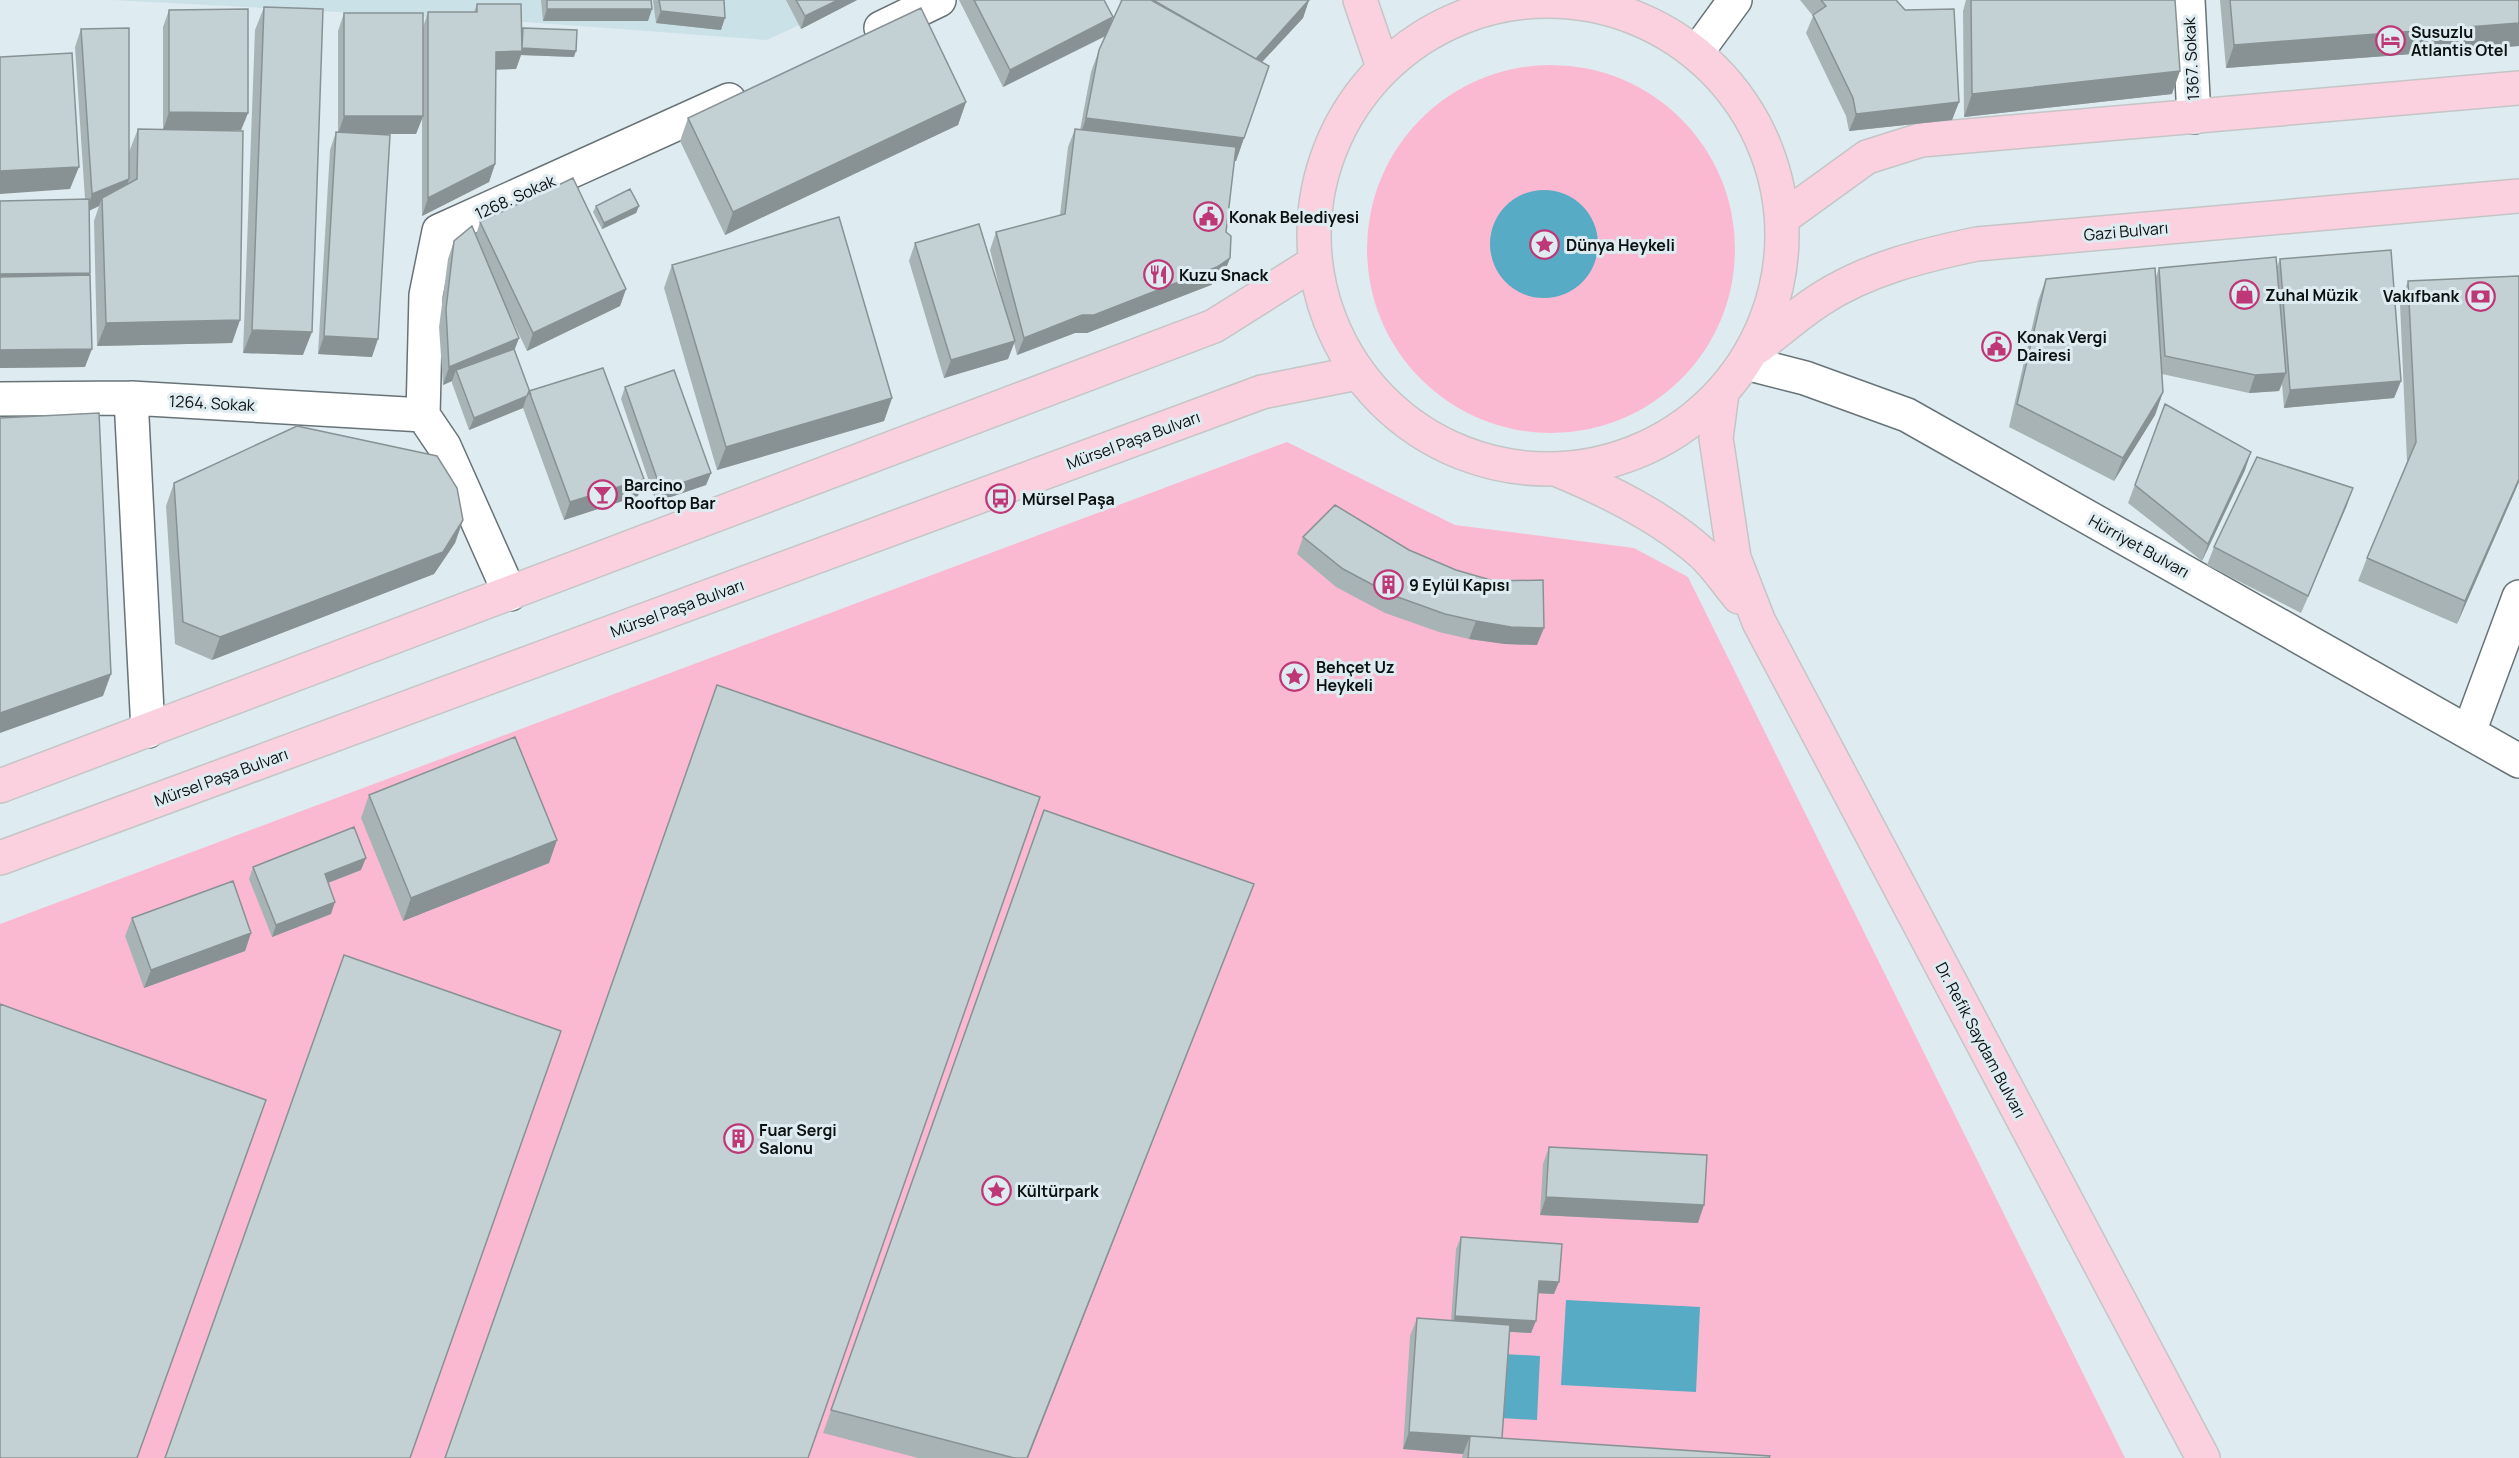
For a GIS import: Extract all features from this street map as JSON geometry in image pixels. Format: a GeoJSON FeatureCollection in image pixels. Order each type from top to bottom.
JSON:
{"type":"FeatureCollection","features":[{"type":"Feature","properties":{"kind":"main road"},"geometry":{"type":"LineString","coordinates":[[1360,0],[1383,67]]}},
{"type":"Feature","properties":{"kind":"main road"},"geometry":{"type":"LineString","coordinates":[[1522,1],[1597,2],[1651,23],[1697,52],[1741,98],[1771,154],[1784,217],[1782,269],[1752,355],[1722,393],[1687,424],[1647,448],[1603,463],[1557,469],[1510,467],[1464,454],[1405,422],[1357,373],[1329,321],[1314,263],[1314,210],[1325,157],[1349,109],[1383,67],[1447,22],[1522,1]]}},
{"type":"Feature","properties":{"kind":"main road"},"geometry":{"type":"LineString","coordinates":[[1784,217],[1867,157],[1921,140],[2519,88]]}},
{"type":"Feature","properties":{"kind":"main road","name":"Gazi Bulvarı"},"geometry":{"type":"LineString","coordinates":[[1752,355],[1821,298],[1871,274],[1923,255],[1966,246],[2519,196]]}},
{"type":"Feature","properties":{"kind":"main road"},"geometry":{"type":"LineString","coordinates":[[0,786],[1214,326],[1314,263]]}},
{"type":"Feature","properties":{"kind":"main road","name":"Mürsel Paşa Bulvarı"},"geometry":{"type":"LineString","coordinates":[[0,858],[1262,392],[1357,373]]}},
{"type":"Feature","properties":{"kind":"main road"},"geometry":{"type":"LineString","coordinates":[[1722,393],[1716,438],[1734,558],[1759,622]]}},
{"type":"Feature","properties":{"kind":"main road"},"geometry":{"type":"LineString","coordinates":[[1557,469],[1601,487],[1657,519],[1704,555],[1759,622]]}},
{"type":"Feature","properties":{"kind":"main road","name":"Dr. Refik Saydam Bulvarı"},"geometry":{"type":"LineString","coordinates":[[1759,622],[2203,1458]]}},
{"type":"Feature","properties":{"kind":"street"},"geometry":{"type":"LineString","coordinates":[[853,41],[939,0]]}},
{"type":"Feature","properties":{"kind":"street"},"geometry":{"type":"LineString","coordinates":[[1697,52],[1736,0]]}},
{"type":"Feature","properties":{"kind":"street","name":"1367. Sokak"},"geometry":{"type":"LineString","coordinates":[[2188,0],[2194,117]]}},
{"type":"Feature","properties":{"kind":"street","name":"1268. Sokak"},"geometry":{"type":"LineString","coordinates":[[423,416],[426,295],[439,231],[757,87]]}},
{"type":"Feature","properties":{"kind":"street","name":"Hürriyet Bulvarı"},"geometry":{"type":"LineString","coordinates":[[1752,355],[1805,378],[1907,415],[2519,761]]}},
{"type":"Feature","properties":{"kind":"street"},"geometry":{"type":"LineString","coordinates":[[131,398],[148,731]]}},
{"type":"Feature","properties":{"kind":"street","name":"1264. Sokak"},"geometry":{"type":"LineString","coordinates":[[0,399],[131,398],[423,416]]}},
{"type":"Feature","properties":{"kind":"street"},"geometry":{"type":"LineString","coordinates":[[423,416],[444,446],[510,594]]}},
{"type":"Feature","properties":{"kind":"street"},"geometry":{"type":"LineString","coordinates":[[2469,732],[2519,597]]}},
{"type":"Feature","properties":{"kind":"shaded area"},"geometry":{"type":"Polygon","coordinates":[[[113,0],[853,0],[767,40],[526,22],[113,0]]]}},
{"type":"Feature","properties":{"kind":"shaded area"},"geometry":{"type":"Polygon","coordinates":[[[1551,65],[1587,68],[1638,86],[1668,106],[1694,132],[1714,162],[1727,195],[1732,213],[1735,249],[1732,285],[1714,336],[1694,366],[1668,392],[1638,412],[1605,425],[1587,430],[1551,433],[1515,430],[1464,412],[1434,392],[1408,366],[1388,336],[1375,303],[1370,285],[1367,249],[1370,213],[1388,162],[1408,132],[1434,106],[1464,86],[1497,73],[1515,68],[1551,65]]]}},
{"type":"Feature","properties":{"kind":"shaded area","name":"Kültürpark"},"geometry":{"type":"Polygon","coordinates":[[[1287,442],[1455,525],[1634,548],[1688,577],[2125,1458],[0,1458],[0,924],[1287,442]]]}},
{"type":"Feature","properties":{"kind":"water"},"geometry":{"type":"Polygon","coordinates":[[[1544,190],[1565,194],[1582,206],[1594,223],[1598,244],[1594,265],[1582,282],[1565,294],[1544,298],[1523,294],[1506,282],[1494,265],[1490,244],[1494,223],[1506,206],[1523,194],[1544,190]]]}},
{"type":"Feature","properties":{"kind":"water"},"geometry":{"type":"Polygon","coordinates":[[[1566,1300],[1700,1307],[1696,1392],[1561,1385],[1566,1300]]]}},
{"type":"Feature","properties":{"kind":"water"},"geometry":{"type":"Polygon","coordinates":[[[1504,1354],[1540,1356],[1537,1420],[1500,1418],[1504,1354]]]}},
{"type":"Feature","properties":{"kind":"building"},"geometry":{"type":"Polygon","coordinates":[[[547,0],[651,0],[652,9],[547,9],[547,0]]]}},
{"type":"Feature","properties":{"kind":"building"},"geometry":{"type":"Polygon","coordinates":[[[659,0],[724,0],[725,18],[661,11],[659,0]]]}},
{"type":"Feature","properties":{"kind":"building"},"geometry":{"type":"Polygon","coordinates":[[[796,0],[838,0],[805,16],[796,0]]]}},
{"type":"Feature","properties":{"kind":"building"},"geometry":{"type":"Polygon","coordinates":[[[974,0],[1104,0],[1113,17],[1010,70],[974,0]]]}},
{"type":"Feature","properties":{"kind":"building"},"geometry":{"type":"Polygon","coordinates":[[[1122,0],[1151,0],[1269,66],[1244,138],[1086,118],[1099,50],[1122,0]]]}},
{"type":"Feature","properties":{"kind":"building"},"geometry":{"type":"Polygon","coordinates":[[[1153,0],[1309,0],[1256,59],[1153,0]]]}},
{"type":"Feature","properties":{"kind":"building"},"geometry":{"type":"Polygon","coordinates":[[[1821,0],[1896,0],[1905,10],[1954,9],[1959,102],[1856,114],[1853,98],[1813,15],[1826,6],[1821,0]]]}},
{"type":"Feature","properties":{"kind":"building"},"geometry":{"type":"Polygon","coordinates":[[[1971,0],[2175,0],[2180,71],[1972,94],[1971,0]]]}},
{"type":"Feature","properties":{"kind":"building"},"geometry":{"type":"Polygon","coordinates":[[[2230,0],[2519,0],[2519,23],[2234,45],[2230,0]]]}},
{"type":"Feature","properties":{"kind":"building"},"geometry":{"type":"Polygon","coordinates":[[[477,4],[521,4],[522,51],[496,52],[495,164],[428,198],[428,12],[477,12],[477,4]]]}},
{"type":"Feature","properties":{"kind":"building"},"geometry":{"type":"Polygon","coordinates":[[[264,7],[323,9],[312,332],[252,330],[264,7]]]}},
{"type":"Feature","properties":{"kind":"building"},"geometry":{"type":"Polygon","coordinates":[[[921,8],[966,102],[733,212],[688,118],[921,8]]]}},
{"type":"Feature","properties":{"kind":"building"},"geometry":{"type":"Polygon","coordinates":[[[248,9],[248,113],[169,112],[169,10],[248,9]]]}},
{"type":"Feature","properties":{"kind":"building"},"geometry":{"type":"Polygon","coordinates":[[[344,13],[423,13],[423,116],[344,116],[344,13]]]}},
{"type":"Feature","properties":{"kind":"building"},"geometry":{"type":"Polygon","coordinates":[[[129,28],[129,179],[92,194],[81,29],[129,28]]]}},
{"type":"Feature","properties":{"kind":"building"},"geometry":{"type":"Polygon","coordinates":[[[523,28],[577,30],[576,51],[522,48],[523,28]]]}},
{"type":"Feature","properties":{"kind":"building"},"geometry":{"type":"Polygon","coordinates":[[[72,53],[79,167],[0,171],[0,57],[72,53]]]}},
{"type":"Feature","properties":{"kind":"building"},"geometry":{"type":"Polygon","coordinates":[[[138,129],[243,131],[240,320],[106,323],[102,198],[137,179],[138,129]]]}},
{"type":"Feature","properties":{"kind":"building"},"geometry":{"type":"Polygon","coordinates":[[[1075,129],[1236,147],[1226,232],[1231,236],[1230,258],[1217,267],[1094,315],[1082,315],[1024,338],[996,232],[1065,214],[1075,129]]]}},
{"type":"Feature","properties":{"kind":"building"},"geometry":{"type":"Polygon","coordinates":[[[336,132],[390,135],[378,339],[324,336],[336,132]]]}},
{"type":"Feature","properties":{"kind":"building"},"geometry":{"type":"Polygon","coordinates":[[[573,178],[626,289],[533,333],[480,222],[573,178]]]}},
{"type":"Feature","properties":{"kind":"building"},"geometry":{"type":"Polygon","coordinates":[[[630,189],[639,206],[604,223],[596,206],[630,189]]]}},
{"type":"Feature","properties":{"kind":"building"},"geometry":{"type":"Polygon","coordinates":[[[89,199],[90,273],[0,274],[0,201],[89,199]]]}},
{"type":"Feature","properties":{"kind":"building"},"geometry":{"type":"Polygon","coordinates":[[[839,217],[892,398],[726,447],[672,265],[839,217]]]}},
{"type":"Feature","properties":{"kind":"building"},"geometry":{"type":"Polygon","coordinates":[[[979,224],[1015,341],[951,360],[915,243],[979,224]]]}},
{"type":"Feature","properties":{"kind":"building"},"geometry":{"type":"Polygon","coordinates":[[[472,226],[519,338],[449,367],[446,309],[454,241],[472,226]]]}},
{"type":"Feature","properties":{"kind":"building"},"geometry":{"type":"Polygon","coordinates":[[[2391,250],[2401,381],[2290,390],[2280,259],[2391,250]]]}},
{"type":"Feature","properties":{"kind":"building"},"geometry":{"type":"Polygon","coordinates":[[[2276,257],[2286,373],[2255,375],[2165,356],[2159,268],[2276,257]]]}},
{"type":"Feature","properties":{"kind":"building"},"geometry":{"type":"Polygon","coordinates":[[[2155,268],[2163,392],[2123,458],[2017,404],[2046,279],[2155,268]]]}},
{"type":"Feature","properties":{"kind":"building"},"geometry":{"type":"Polygon","coordinates":[[[90,275],[92,349],[0,350],[0,277],[90,275]]]}},
{"type":"Feature","properties":{"kind":"building"},"geometry":{"type":"Polygon","coordinates":[[[2519,276],[2519,479],[2465,601],[2367,558],[2416,442],[2408,281],[2519,276]]]}},
{"type":"Feature","properties":{"kind":"building"},"geometry":{"type":"Polygon","coordinates":[[[514,349],[531,395],[529,391],[527,396],[474,418],[456,370],[514,349]]]}},
{"type":"Feature","properties":{"kind":"building"},"geometry":{"type":"Polygon","coordinates":[[[603,368],[644,479],[570,502],[529,391],[603,368]]]}},
{"type":"Feature","properties":{"kind":"building"},"geometry":{"type":"Polygon","coordinates":[[[674,370],[711,473],[661,490],[625,387],[674,370]]]}},
{"type":"Feature","properties":{"kind":"building"},"geometry":{"type":"Polygon","coordinates":[[[2165,404],[2251,452],[2208,544],[2135,485],[2165,404]]]}},
{"type":"Feature","properties":{"kind":"building"},"geometry":{"type":"Polygon","coordinates":[[[99,413],[111,674],[0,713],[0,418],[99,413]]]}},
{"type":"Feature","properties":{"kind":"building"},"geometry":{"type":"Polygon","coordinates":[[[297,426],[437,456],[457,488],[463,520],[443,552],[220,637],[183,622],[174,483],[297,426]]]}},
{"type":"Feature","properties":{"kind":"building"},"geometry":{"type":"Polygon","coordinates":[[[2257,457],[2353,488],[2308,596],[2214,547],[2257,457]]]}},
{"type":"Feature","properties":{"kind":"building"},"geometry":{"type":"Polygon","coordinates":[[[1335,505],[1409,550],[1456,570],[1494,581],[1543,580],[1544,628],[1511,627],[1445,614],[1392,595],[1343,569],[1303,537],[1335,505]]]}},
{"type":"Feature","properties":{"kind":"building","name":"Fuar Sergi Salonu"},"geometry":{"type":"Polygon","coordinates":[[[717,685],[1040,797],[808,1458],[445,1458],[717,685]]]}},
{"type":"Feature","properties":{"kind":"building"},"geometry":{"type":"Polygon","coordinates":[[[515,737],[557,840],[411,898],[369,795],[515,737]]]}},
{"type":"Feature","properties":{"kind":"building"},"geometry":{"type":"Polygon","coordinates":[[[1044,810],[1254,884],[1027,1458],[1014,1458],[831,1410],[1044,810]]]}},
{"type":"Feature","properties":{"kind":"building"},"geometry":{"type":"Polygon","coordinates":[[[354,827],[366,858],[325,874],[335,902],[276,925],[253,867],[354,827]]]}},
{"type":"Feature","properties":{"kind":"building"},"geometry":{"type":"Polygon","coordinates":[[[233,881],[251,933],[151,970],[132,918],[233,881]]]}},
{"type":"Feature","properties":{"kind":"building"},"geometry":{"type":"Polygon","coordinates":[[[344,955],[561,1031],[410,1458],[165,1458],[344,955]]]}},
{"type":"Feature","properties":{"kind":"building"},"geometry":{"type":"Polygon","coordinates":[[[0,1004],[266,1100],[137,1458],[0,1458],[0,1004]]]}},
{"type":"Feature","properties":{"kind":"building"},"geometry":{"type":"Polygon","coordinates":[[[1549,1147],[1707,1155],[1704,1205],[1546,1197],[1549,1147]]]}},
{"type":"Feature","properties":{"kind":"building"},"geometry":{"type":"Polygon","coordinates":[[[1461,1237],[1562,1244],[1559,1282],[1539,1281],[1536,1321],[1455,1316],[1461,1237]]]}},
{"type":"Feature","properties":{"kind":"building"},"geometry":{"type":"Polygon","coordinates":[[[1417,1318],[1510,1325],[1502,1438],[1409,1432],[1417,1318]]]}},
{"type":"Feature","properties":{"kind":"building"},"geometry":{"type":"Polygon","coordinates":[[[1470,1436],[1770,1456],[1769,1458],[1468,1458],[1470,1436]]]}},
{"type":"Feature","properties":{"kind":"place","name":"Susuzlu Atlantis Otel"},"geometry":{"type":"Point","coordinates":[2390,41]}},
{"type":"Feature","properties":{"kind":"place","name":"Konak Belediyesi"},"geometry":{"type":"Point","coordinates":[1208,217]}},
{"type":"Feature","properties":{"kind":"place","name":"Dünya Heykeli"},"geometry":{"type":"Point","coordinates":[1545,245]}},
{"type":"Feature","properties":{"kind":"place","name":"Kuzu Snack"},"geometry":{"type":"Point","coordinates":[1158,275]}},
{"type":"Feature","properties":{"kind":"place","name":"Zuhal Müzik"},"geometry":{"type":"Point","coordinates":[2244,295]}},
{"type":"Feature","properties":{"kind":"place","name":"Vakıfbank"},"geometry":{"type":"Point","coordinates":[2480,296]}},
{"type":"Feature","properties":{"kind":"place","name":"Konak Vergi Dairesi"},"geometry":{"type":"Point","coordinates":[1996,346]}},
{"type":"Feature","properties":{"kind":"place","name":"Barcino Rooftop Bar"},"geometry":{"type":"Point","coordinates":[603,494]}},
{"type":"Feature","properties":{"kind":"place","name":"Mürsel Paşa"},"geometry":{"type":"Point","coordinates":[1001,499]}},
{"type":"Feature","properties":{"kind":"place","name":"9 Eylül Kapısı"},"geometry":{"type":"Point","coordinates":[1388,585]}},
{"type":"Feature","properties":{"kind":"place","name":"Behçet Uz Heykeli"},"geometry":{"type":"Point","coordinates":[1295,676]}},
{"type":"Feature","properties":{"kind":"place","name":"Fuar Sergi Salonu"},"geometry":{"type":"Point","coordinates":[738,1139]}},
{"type":"Feature","properties":{"kind":"place","name":"Kültürpark"},"geometry":{"type":"Point","coordinates":[996,1191]}}]}
